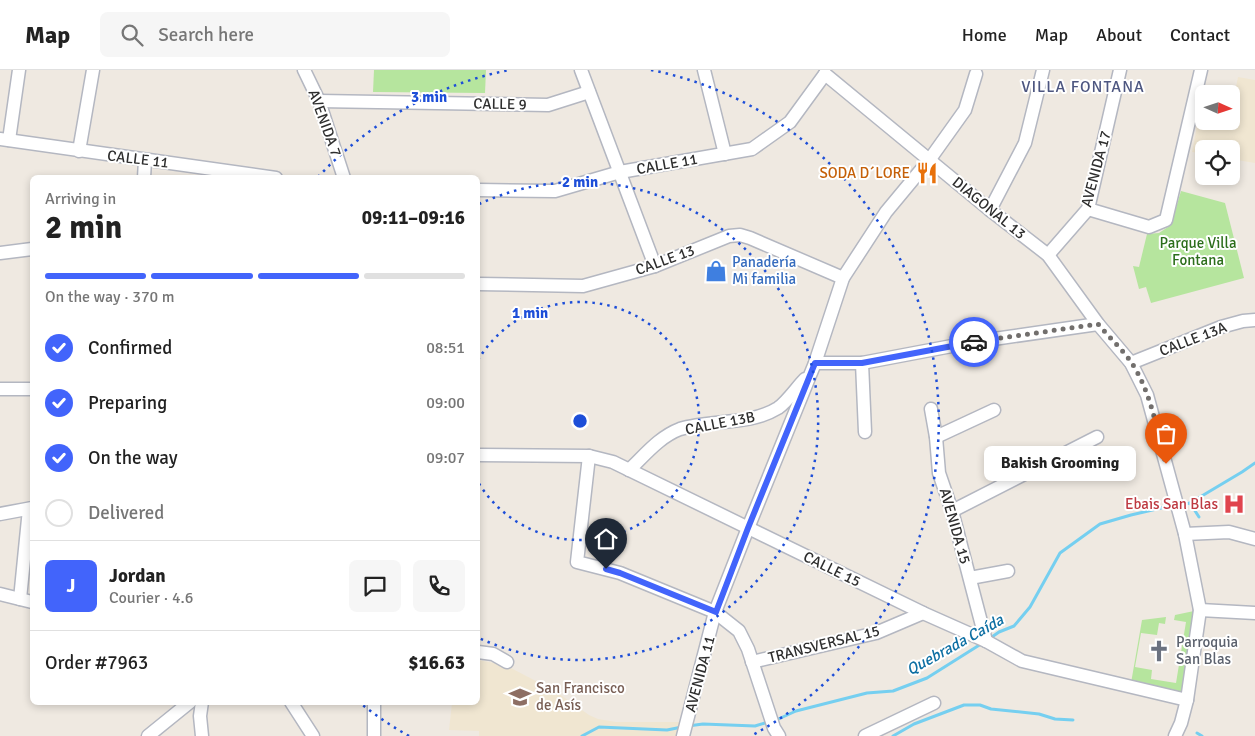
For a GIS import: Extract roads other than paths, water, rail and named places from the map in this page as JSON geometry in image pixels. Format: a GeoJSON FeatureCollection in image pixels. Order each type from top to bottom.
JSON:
{"type":"FeatureCollection","features":[{"type":"Feature","properties":{"kind":"street"},"geometry":{"type":"LineString","coordinates":[[4,140],[19,70]]}},
{"type":"Feature","properties":{"kind":"street"},"geometry":{"type":"LineString","coordinates":[[79,151],[93,70]]}},
{"type":"Feature","properties":{"kind":"street","name":"AVENIDA 7"},"geometry":{"type":"LineString","coordinates":[[304,70],[319,101],[343,175]]}},
{"type":"Feature","properties":{"kind":"street"},"geometry":{"type":"LineString","coordinates":[[581,70],[655,266]]}},
{"type":"Feature","properties":{"kind":"street"},"geometry":{"type":"LineString","coordinates":[[704,70],[726,154]]}},
{"type":"Feature","properties":{"kind":"street"},"geometry":{"type":"LineString","coordinates":[[990,210],[1025,143],[1043,70]]}},
{"type":"Feature","properties":{"kind":"street","name":"AVENIDA 17"},"geometry":{"type":"LineString","coordinates":[[1048,255],[1088,209],[1120,70]]}},
{"type":"Feature","properties":{"kind":"street"},"geometry":{"type":"LineString","coordinates":[[1088,209],[1149,227],[1166,220],[1201,70]]}},
{"type":"Feature","properties":{"kind":"street","name":"CALLE 11"},"geometry":{"type":"LineString","coordinates":[[480,190],[555,191],[620,172],[752,149],[790,122],[825,72]]}},
{"type":"Feature","properties":{"kind":"street","name":"DIAGONAL 13"},"geometry":{"type":"LineString","coordinates":[[825,72],[990,210],[1048,255],[1098,324],[1132,363],[1147,395],[1185,534],[1200,610]]}},
{"type":"Feature","properties":{"kind":"street"},"geometry":{"type":"LineString","coordinates":[[930,159],[965,110],[976,74]]}},
{"type":"Feature","properties":{"kind":"street","name":"CALLE 9"},"geometry":{"type":"LineString","coordinates":[[319,101],[548,105],[589,92]]}},
{"type":"Feature","properties":{"kind":"street","name":"CALLE 11"},"geometry":{"type":"LineString","coordinates":[[4,140],[254,175]]}},
{"type":"Feature","properties":{"kind":"street","name":"AVENIDA 11"},"geometry":{"type":"LineString","coordinates":[[683,736],[716,612],[812,368],[843,278],[886,212],[930,159]]}},
{"type":"Feature","properties":{"kind":"street"},"geometry":{"type":"LineString","coordinates":[[144,175],[145,160]]}},
{"type":"Feature","properties":{"kind":"street","name":"CALLE 13"},"geometry":{"type":"LineString","coordinates":[[480,284],[583,286],[655,266],[729,236],[750,238],[843,278]]}},
{"type":"Feature","properties":{"kind":"street"},"geometry":{"type":"LineString","coordinates":[[0,253],[30,250]]}},
{"type":"Feature","properties":{"kind":"street","name":"CALLE 13A"},"geometry":{"type":"LineString","coordinates":[[1132,363],[1221,327],[1255,320]]}},
{"type":"Feature","properties":{"kind":"street"},"geometry":{"type":"LineString","coordinates":[[812,368],[862,363],[973,342],[1098,324]]}},
{"type":"Feature","properties":{"kind":"street"},"geometry":{"type":"LineString","coordinates":[[862,363],[865,432]]}},
{"type":"Feature","properties":{"kind":"street","name":"CALLE 13B"},"geometry":{"type":"LineString","coordinates":[[629,470],[656,443],[680,429],[748,419],[766,414],[780,407],[812,368]]}},
{"type":"Feature","properties":{"kind":"street"},"geometry":{"type":"LineString","coordinates":[[0,389],[30,389]]}},
{"type":"Feature","properties":{"kind":"street","name":"AVENIDA 15"},"geometry":{"type":"LineString","coordinates":[[931,409],[939,473],[952,510],[986,641]]}},
{"type":"Feature","properties":{"kind":"street"},"geometry":{"type":"LineString","coordinates":[[936,437],[994,410]]}},
{"type":"Feature","properties":{"kind":"street"},"geometry":{"type":"LineString","coordinates":[[952,510],[1098,437]]}},
{"type":"Feature","properties":{"kind":"street","name":"CALLE 15"},"geometry":{"type":"LineString","coordinates":[[480,455],[588,456],[613,462],[923,613],[986,641],[1022,661],[1187,700]]}},
{"type":"Feature","properties":{"kind":"street"},"geometry":{"type":"LineString","coordinates":[[588,456],[577,562],[620,573],[716,612],[739,631],[748,648],[774,728],[779,736]]}},
{"type":"Feature","properties":{"kind":"street"},"geometry":{"type":"LineString","coordinates":[[0,514],[30,509]]}},
{"type":"Feature","properties":{"kind":"street"},"geometry":{"type":"LineString","coordinates":[[0,594],[26,600],[30,528]]}},
{"type":"Feature","properties":{"kind":"street"},"geometry":{"type":"LineString","coordinates":[[1185,534],[1229,532],[1255,539]]}},
{"type":"Feature","properties":{"kind":"street"},"geometry":{"type":"LineString","coordinates":[[970,578],[1008,570]]}},
{"type":"Feature","properties":{"kind":"street"},"geometry":{"type":"LineString","coordinates":[[1175,736],[1181,723],[1187,700],[1200,610],[1255,613]]}},
{"type":"Feature","properties":{"kind":"street","name":"TRANSVERSAL 15"},"geometry":{"type":"LineString","coordinates":[[752,662],[876,633],[923,613]]}},
{"type":"Feature","properties":{"kind":"street"},"geometry":{"type":"LineString","coordinates":[[480,652],[492,654],[507,662]]}},
{"type":"Feature","properties":{"kind":"street"},"geometry":{"type":"LineString","coordinates":[[865,736],[934,703]]}},
{"type":"Feature","properties":{"kind":"street"},"geometry":{"type":"LineString","coordinates":[[148,736],[186,705]]}},
{"type":"Feature","properties":{"kind":"street"},"geometry":{"type":"LineString","coordinates":[[202,705],[200,716],[202,736]]}},
{"type":"Feature","properties":{"kind":"street"},"geometry":{"type":"LineString","coordinates":[[293,705],[313,736]]}},
{"type":"Feature","properties":{"kind":"street"},"geometry":{"type":"LineString","coordinates":[[374,705],[374,736]]}},
{"type":"Feature","properties":{"kind":"waterway"},"geometry":{"type":"LineString","coordinates":[[1190,503],[1255,463]]}},
{"type":"Feature","properties":{"kind":"waterway","name":"Quebrada Caída"},"geometry":{"type":"LineString","coordinates":[[1180,505],[1190,503],[1199,517]]}},
{"type":"Feature","properties":{"kind":"waterway","name":"Quebrada Caída"},"geometry":{"type":"LineString","coordinates":[[989,639],[999,632],[1014,626],[1030,607],[1060,553],[1100,524],[1174,505]]}},
{"type":"Feature","properties":{"kind":"waterway","name":"Quebrada Caída"},"geometry":{"type":"LineString","coordinates":[[774,721],[796,711],[867,693],[893,691],[927,678],[981,644]]}},
{"type":"Feature","properties":{"kind":"waterway"},"geometry":{"type":"LineString","coordinates":[[893,736],[914,724],[964,705],[980,705],[991,709],[1073,720]]}},
{"type":"Feature","properties":{"kind":"waterway","name":"Quebrada Caída"},"geometry":{"type":"LineString","coordinates":[[688,726],[703,724],[755,726],[768,722]]}},
{"type":"Feature","properties":{"kind":"waterway","name":"Quebrada Caída"},"geometry":{"type":"LineString","coordinates":[[582,736],[599,727],[667,730],[682,727]]}},
{"type":"Feature","properties":{"kind":"waterway"},"geometry":{"type":"LineString","coordinates":[[1197,733],[1202,736]]}},
{"type":"Feature","properties":{"kind":"place","name":"SODA D´LORE"},"geometry":{"type":"Point","coordinates":[927,173]}},
{"type":"Feature","properties":{"kind":"place","name":"Panadería Mi familia"},"geometry":{"type":"Point","coordinates":[716,271]}},
{"type":"Feature","properties":{"kind":"place","name":"Bakish Grooming"},"geometry":{"type":"Point","coordinates":[1166,464]}},
{"type":"Feature","properties":{"kind":"place","name":"Ebais San Blas"},"geometry":{"type":"Point","coordinates":[1234,504]}},
{"type":"Feature","properties":{"kind":"place","name":"Parroquia San Blas"},"geometry":{"type":"Point","coordinates":[1159,651]}},
{"type":"Feature","properties":{"kind":"place","name":"San Francisco de Asís"},"geometry":{"type":"Point","coordinates":[520,697]}},
{"type":"Feature","properties":{"kind":"district","name":"VILLA FONTANA"},"geometry":{"type":"Point","coordinates":[1083,87]}},
{"type":"Feature","properties":{"kind":"park label","name":"Parque Villa Fontana"},"geometry":{"type":"Point","coordinates":[1198,252]}}]}
